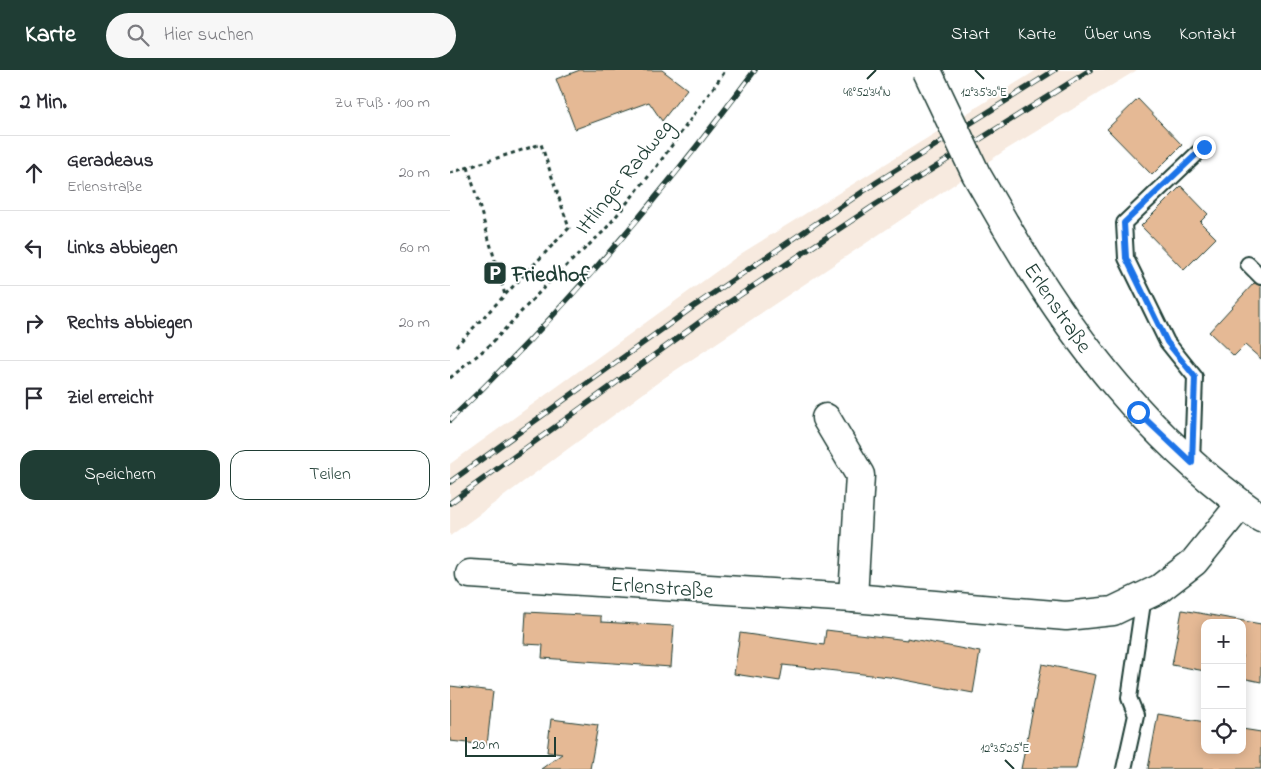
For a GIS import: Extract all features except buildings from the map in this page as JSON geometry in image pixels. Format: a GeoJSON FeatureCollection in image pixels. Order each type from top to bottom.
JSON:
{"type":"FeatureCollection","features":[{"type":"Feature","properties":{"kind":"street","name":"Erlenstraße"},"geometry":{"type":"LineString","coordinates":[[470,574],[853,598],[1066,616],[1113,611],[1159,589],[1194,562],[1251,511],[1192,463],[1138,412],[1099,366],[1034,274],[976,174],[926,71]]}},
{"type":"Feature","properties":{"kind":"street"},"geometry":{"type":"LineString","coordinates":[[826,418],[860,475],[853,598]]}},
{"type":"Feature","properties":{"kind":"lane"},"geometry":{"type":"LineString","coordinates":[[1192,463],[1195,377],[1167,342],[1126,258],[1124,223],[1204,147]]}},
{"type":"Feature","properties":{"kind":"lane"},"geometry":{"type":"LineString","coordinates":[[1248,264],[1261,277]]}},
{"type":"Feature","properties":{"kind":"lane"},"geometry":{"type":"LineString","coordinates":[[1124,769],[1136,715],[1130,698],[1144,596]]}},
{"type":"Feature","properties":{"kind":"path","name":"Ittlinger Radweg"},"geometry":{"type":"LineString","coordinates":[[450,378],[490,345],[551,280],[604,231],[657,166],[726,70]]}},
{"type":"Feature","properties":{"kind":"path"},"geometry":{"type":"LineString","coordinates":[[450,173],[541,144],[569,228],[456,346]]}},
{"type":"Feature","properties":{"kind":"path"},"geometry":{"type":"LineString","coordinates":[[468,167],[505,295]]}},
{"type":"Feature","properties":{"kind":"shaded area"},"geometry":{"type":"Polygon","coordinates":[[[1037,70],[1137,70],[1004,151],[664,378],[450,536],[450,464],[742,253],[1037,70]]]}},
{"type":"Feature","properties":{"kind":"railway"},"geometry":{"type":"LineString","coordinates":[[450,420],[532,338],[610,252],[720,117],[755,70]]}},
{"type":"Feature","properties":{"kind":"railway"},"geometry":{"type":"LineString","coordinates":[[450,482],[693,307],[877,182],[1055,70]]}},
{"type":"Feature","properties":{"kind":"railway"},"geometry":{"type":"LineString","coordinates":[[450,503],[704,319],[875,205],[1090,70]]}},
{"type":"Feature","properties":{"kind":"place","name":"Friedhof"},"geometry":{"type":"Point","coordinates":[495,273]}},
{"type":"Feature","properties":{"kind":"route"},"geometry":{"type":"LineString","coordinates":[[1138,412],[1192,463],[1195,377],[1167,342],[1126,258],[1124,223],[1204,147]]}}]}
